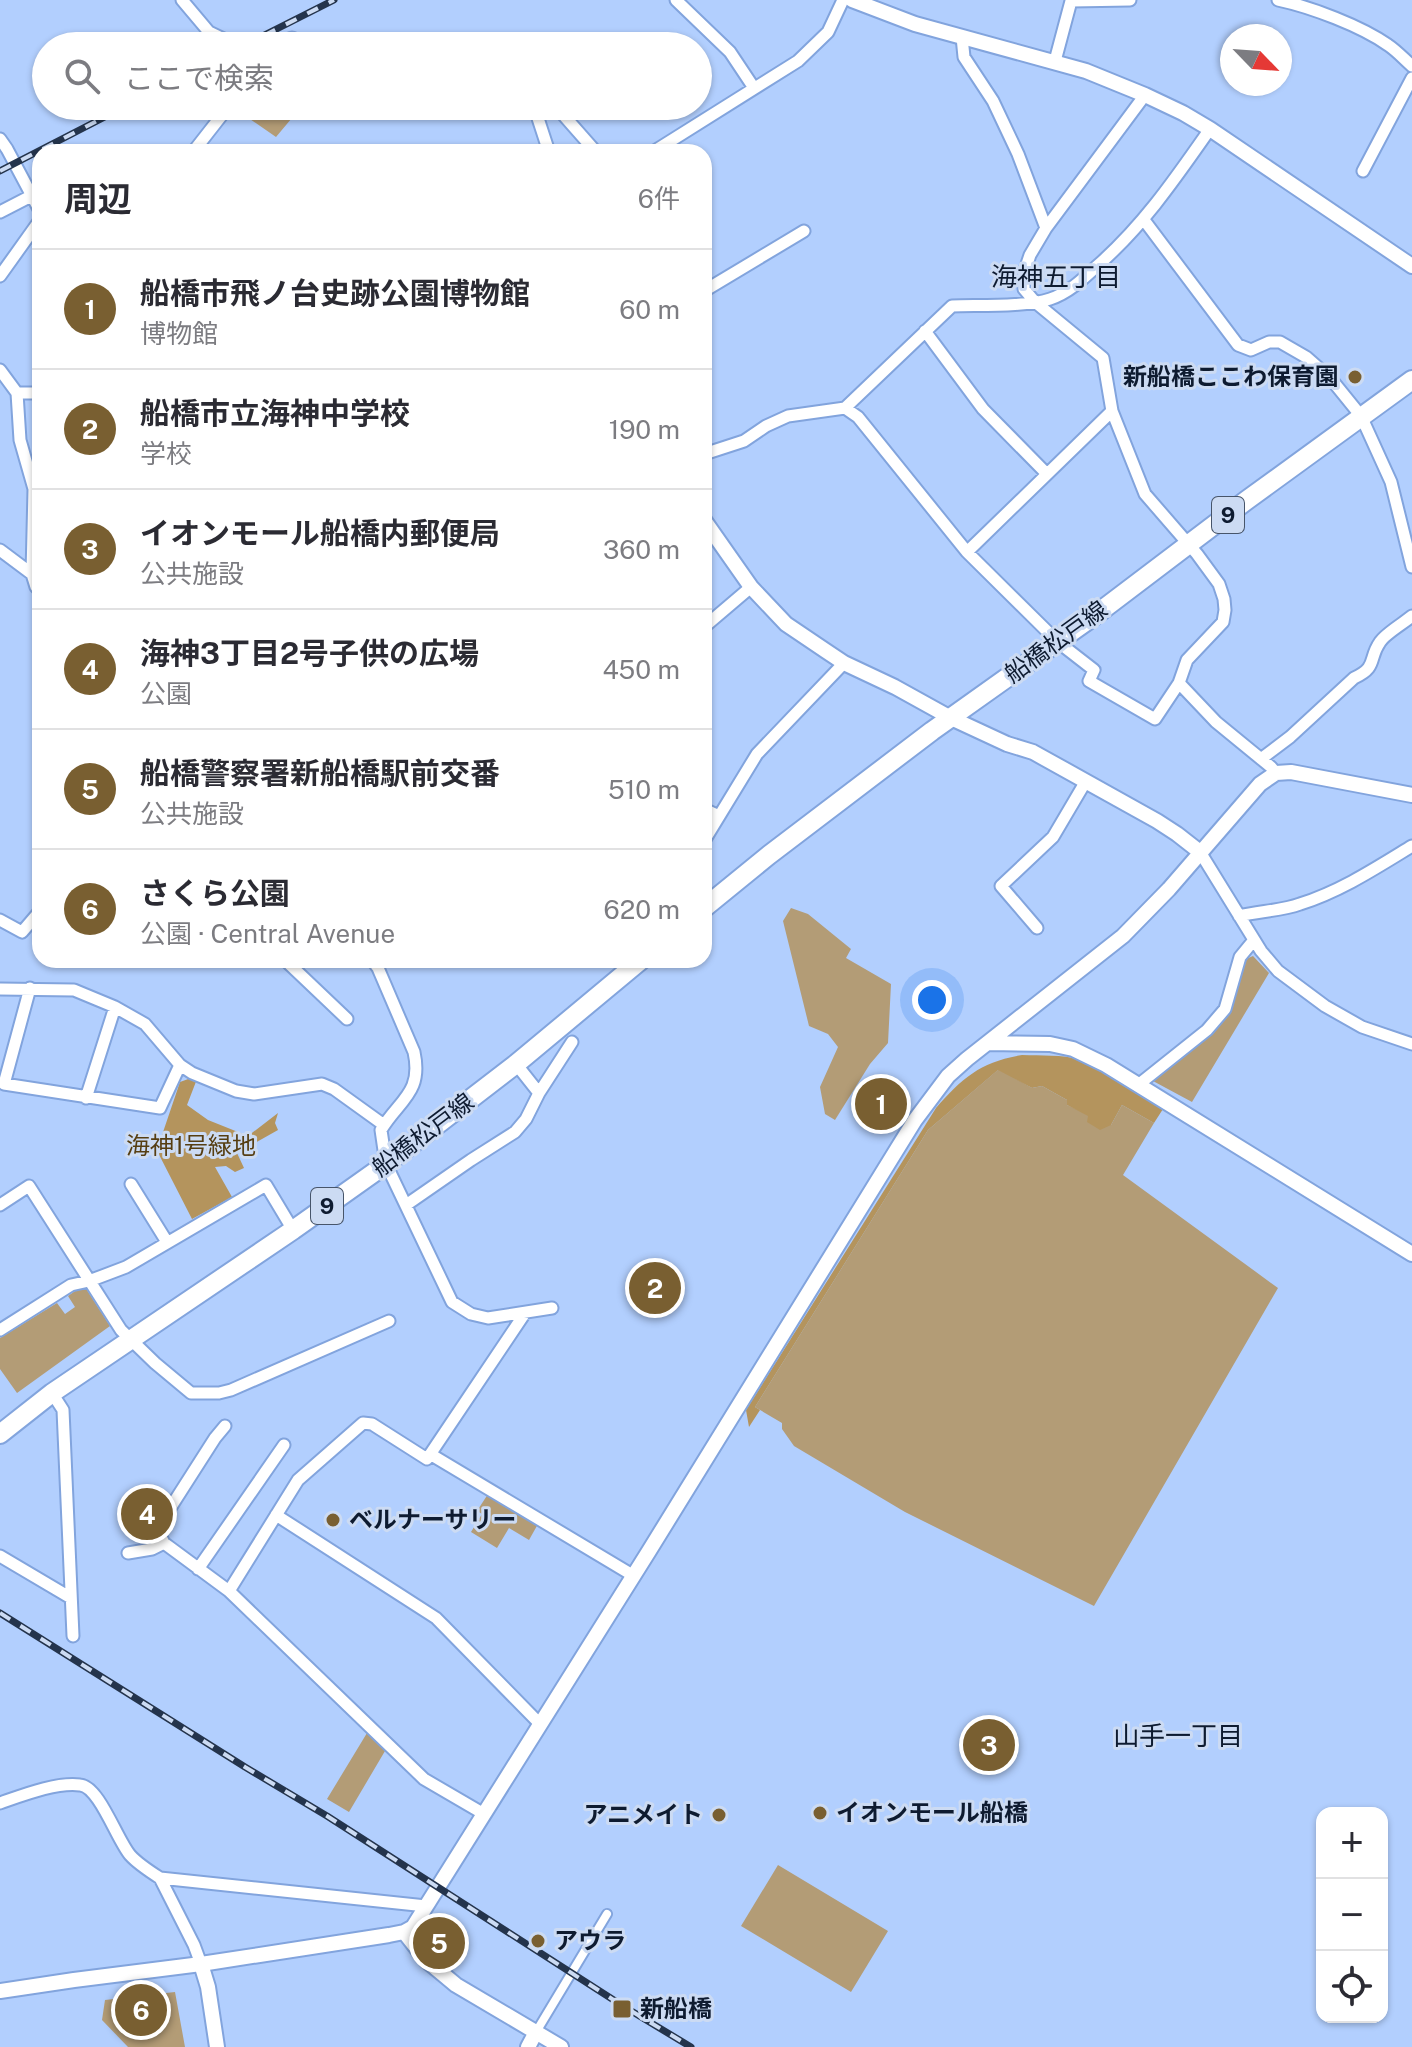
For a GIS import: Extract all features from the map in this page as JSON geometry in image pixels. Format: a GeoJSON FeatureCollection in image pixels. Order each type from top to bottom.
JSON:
{"type":"FeatureCollection","features":[{"type":"Feature","properties":{"kind":"main road","name":"船橋松戸線"},"geometry":{"type":"LineString","coordinates":[[712,901],[951,718],[1412,380]]}},
{"type":"Feature","properties":{"kind":"main road","name":"船橋松戸線"},"geometry":{"type":"LineString","coordinates":[[0,1434],[52,1393],[386,1164],[516,1064],[631,968]]}},
{"type":"Feature","properties":{"kind":"street"},"geometry":{"type":"LineString","coordinates":[[182,0],[209,32]]}},
{"type":"Feature","properties":{"kind":"street"},"geometry":{"type":"LineString","coordinates":[[676,0],[709,32]]}},
{"type":"Feature","properties":{"kind":"street"},"geometry":{"type":"LineString","coordinates":[[712,115],[798,61],[828,32],[843,0]]}},
{"type":"Feature","properties":{"kind":"street"},"geometry":{"type":"LineString","coordinates":[[852,0],[915,24],[1086,71],[1183,113],[1412,266]]}},
{"type":"Feature","properties":{"kind":"street"},"geometry":{"type":"LineString","coordinates":[[1055,61],[1071,1],[1130,0]]}},
{"type":"Feature","properties":{"kind":"street"},"geometry":{"type":"LineString","coordinates":[[1278,0],[1349,25],[1388,45],[1412,66]]}},
{"type":"Feature","properties":{"kind":"street"},"geometry":{"type":"LineString","coordinates":[[712,35],[730,52],[754,88]]}},
{"type":"Feature","properties":{"kind":"street"},"geometry":{"type":"LineString","coordinates":[[962,37],[964,57],[993,101],[1018,154],[1046,228]]}},
{"type":"Feature","properties":{"kind":"street"},"geometry":{"type":"LineString","coordinates":[[1363,171],[1412,78]]}},
{"type":"Feature","properties":{"kind":"street"},"geometry":{"type":"LineString","coordinates":[[845,408],[858,417],[967,552],[1058,642],[1094,670],[1089,681],[1155,719],[1179,683],[1187,660],[1223,622],[1224,599],[1219,584],[1189,544],[1145,494],[1112,411],[1103,358],[1035,302],[1024,289],[1024,273],[1030,255],[1046,228],[1145,95]]}},
{"type":"Feature","properties":{"kind":"street"},"geometry":{"type":"LineString","coordinates":[[199,144],[218,120]]}},
{"type":"Feature","properties":{"kind":"street"},"geometry":{"type":"LineString","coordinates":[[539,120],[546,144]]}},
{"type":"Feature","properties":{"kind":"street"},"geometry":{"type":"LineString","coordinates":[[568,120],[589,144]]}},
{"type":"Feature","properties":{"kind":"street"},"geometry":{"type":"LineString","coordinates":[[666,144],[704,120]]}},
{"type":"Feature","properties":{"kind":"street"},"geometry":{"type":"LineString","coordinates":[[712,451],[744,441],[788,416],[845,408],[952,306],[1035,302],[1064,293],[1105,260],[1144,220],[1210,129]]}},
{"type":"Feature","properties":{"kind":"street"},"geometry":{"type":"LineString","coordinates":[[0,139],[32,193]]}},
{"type":"Feature","properties":{"kind":"street"},"geometry":{"type":"LineString","coordinates":[[0,212],[32,196]]}},
{"type":"Feature","properties":{"kind":"street"},"geometry":{"type":"LineString","coordinates":[[1144,220],[1238,345],[1251,350],[1269,342],[1280,342],[1306,357],[1331,379],[1361,416],[1391,482],[1412,567]]}},
{"type":"Feature","properties":{"kind":"street"},"geometry":{"type":"LineString","coordinates":[[0,276],[32,231]]}},
{"type":"Feature","properties":{"kind":"street"},"geometry":{"type":"LineString","coordinates":[[712,286],[804,231]]}},
{"type":"Feature","properties":{"kind":"street"},"geometry":{"type":"LineString","coordinates":[[925,331],[983,409],[1047,474]]}},
{"type":"Feature","properties":{"kind":"street"},"geometry":{"type":"LineString","coordinates":[[0,370],[17,393],[20,440],[32,482]]}},
{"type":"Feature","properties":{"kind":"street"},"geometry":{"type":"LineString","coordinates":[[17,393],[32,393]]}},
{"type":"Feature","properties":{"kind":"street"},"geometry":{"type":"LineString","coordinates":[[967,552],[1112,411]]}},
{"type":"Feature","properties":{"kind":"street"},"geometry":{"type":"LineString","coordinates":[[712,531],[751,587],[786,624],[844,663],[951,718],[1007,744],[1033,752],[1177,834],[1200,852],[1254,940],[1278,971],[1325,1006],[1362,1027],[1412,1044]]}},
{"type":"Feature","properties":{"kind":"street"},"geometry":{"type":"LineString","coordinates":[[0,550],[32,574]]}},
{"type":"Feature","properties":{"kind":"street"},"geometry":{"type":"LineString","coordinates":[[712,620],[751,587]]}},
{"type":"Feature","properties":{"kind":"street"},"geometry":{"type":"LineString","coordinates":[[1261,759],[1290,737],[1354,678],[1365,673],[1380,641],[1412,616]]}},
{"type":"Feature","properties":{"kind":"street"},"geometry":{"type":"LineString","coordinates":[[712,828],[757,754],[844,663]]}},
{"type":"Feature","properties":{"kind":"street"},"geometry":{"type":"LineString","coordinates":[[1179,683],[1216,722],[1276,773]]}},
{"type":"Feature","properties":{"kind":"street"},"geometry":{"type":"LineString","coordinates":[[0,1991],[201,1964],[404,1932],[413,1927],[928,1101],[948,1076],[1123,936],[1169,889],[1260,784],[1276,773],[1291,772],[1412,795]]}},
{"type":"Feature","properties":{"kind":"street"},"geometry":{"type":"LineString","coordinates":[[1037,928],[1001,886],[1053,837],[1086,781]]}},
{"type":"Feature","properties":{"kind":"street"},"geometry":{"type":"LineString","coordinates":[[712,813],[719,816]]}},
{"type":"Feature","properties":{"kind":"street"},"geometry":{"type":"LineString","coordinates":[[1239,916],[1297,906],[1326,895],[1412,846]]}},
{"type":"Feature","properties":{"kind":"street"},"geometry":{"type":"LineString","coordinates":[[0,920],[22,932],[32,920]]}},
{"type":"Feature","properties":{"kind":"street"},"geometry":{"type":"LineString","coordinates":[[1138,1085],[1207,1030],[1225,1009],[1240,957],[1254,940]]}},
{"type":"Feature","properties":{"kind":"street"},"geometry":{"type":"LineString","coordinates":[[293,968],[347,1019]]}},
{"type":"Feature","properties":{"kind":"street"},"geometry":{"type":"LineString","coordinates":[[378,968],[417,1064],[410,1094],[381,1130],[386,1164],[452,1302],[471,1314],[488,1318],[552,1308]]}},
{"type":"Feature","properties":{"kind":"street"},"geometry":{"type":"LineString","coordinates":[[30,988],[4,1084],[160,1108],[180,1065]]}},
{"type":"Feature","properties":{"kind":"street"},"geometry":{"type":"LineString","coordinates":[[0,989],[74,990],[145,1024],[180,1065],[192,1073],[236,1091],[254,1094],[322,1084],[334,1089],[384,1125]]}},
{"type":"Feature","properties":{"kind":"street"},"geometry":{"type":"LineString","coordinates":[[86,1098],[115,1007]]}},
{"type":"Feature","properties":{"kind":"street"},"geometry":{"type":"LineString","coordinates":[[406,1205],[515,1132],[572,1042]]}},
{"type":"Feature","properties":{"kind":"street"},"geometry":{"type":"LineString","coordinates":[[988,1043],[1050,1044],[1073,1049],[1106,1065],[1412,1254]]}},
{"type":"Feature","properties":{"kind":"street"},"geometry":{"type":"LineString","coordinates":[[516,1064],[539,1093]]}},
{"type":"Feature","properties":{"kind":"street"},"geometry":{"type":"LineString","coordinates":[[131,1184],[167,1242]]}},
{"type":"Feature","properties":{"kind":"street"},"geometry":{"type":"LineString","coordinates":[[0,1330],[71,1285],[126,1267],[266,1185],[293,1230]]}},
{"type":"Feature","properties":{"kind":"street"},"geometry":{"type":"LineString","coordinates":[[0,1205],[29,1186],[121,1330],[191,1393],[231,1390],[389,1321]]}},
{"type":"Feature","properties":{"kind":"street"},"geometry":{"type":"LineString","coordinates":[[229,1591],[298,1480],[363,1423],[372,1424],[427,1459],[525,1313]]}},
{"type":"Feature","properties":{"kind":"street"},"geometry":{"type":"LineString","coordinates":[[52,1393],[63,1410],[73,1636]]}},
{"type":"Feature","properties":{"kind":"street"},"geometry":{"type":"LineString","coordinates":[[225,1426],[160,1524],[164,1543],[229,1591],[424,1779],[484,1814]]}},
{"type":"Feature","properties":{"kind":"street"},"geometry":{"type":"LineString","coordinates":[[198,1569],[284,1445]]}},
{"type":"Feature","properties":{"kind":"street"},"geometry":{"type":"LineString","coordinates":[[430,1454],[634,1576]]}},
{"type":"Feature","properties":{"kind":"street"},"geometry":{"type":"LineString","coordinates":[[276,1515],[436,1618],[540,1724]]}},
{"type":"Feature","properties":{"kind":"street"},"geometry":{"type":"LineString","coordinates":[[128,1553],[152,1549],[164,1543]]}},
{"type":"Feature","properties":{"kind":"street"},"geometry":{"type":"LineString","coordinates":[[0,1556],[71,1598]]}},
{"type":"Feature","properties":{"kind":"street"},"geometry":{"type":"LineString","coordinates":[[0,1803],[65,1786],[89,1787],[126,1849],[160,1878],[426,1906]]}},
{"type":"Feature","properties":{"kind":"street"},"geometry":{"type":"LineString","coordinates":[[160,1878],[201,1964],[208,1987],[217,2047]]}},
{"type":"Feature","properties":{"kind":"street"},"geometry":{"type":"LineString","coordinates":[[528,2047],[607,1914]]}},
{"type":"Feature","properties":{"kind":"street"},"geometry":{"type":"LineString","coordinates":[[404,1932],[440,1973],[477,1999],[561,2047]]}},
{"type":"Feature","properties":{"kind":"shaded area"},"geometry":{"type":"Polygon","coordinates":[[[251,120],[290,120],[276,137],[251,120]]]}},
{"type":"Feature","properties":{"kind":"shaded area"},"geometry":{"type":"Polygon","coordinates":[[[791,908],[808,914],[851,949],[846,958],[891,984],[888,1043],[870,1064],[835,1120],[825,1114],[820,1087],[838,1047],[828,1034],[809,1026],[783,921],[791,908]]]}},
{"type":"Feature","properties":{"kind":"shaded area"},"geometry":{"type":"Polygon","coordinates":[[[1253,956],[1269,973],[1192,1102],[1153,1081],[1211,1031],[1230,1008],[1246,959],[1253,956]]]}},
{"type":"Feature","properties":{"kind":"shaded area"},"geometry":{"type":"Polygon","coordinates":[[[999,1069],[1032,1088],[1042,1086],[1067,1100],[1067,1105],[1111,1125],[1122,1105],[1154,1123],[1123,1175],[1278,1288],[1094,1606],[905,1512],[794,1446],[782,1429],[782,1423],[755,1407],[928,1130],[999,1069]]]}},
{"type":"Feature","properties":{"kind":"shaded area"},"geometry":{"type":"Polygon","coordinates":[[[78,1289],[87,1290],[110,1326],[17,1393],[0,1369],[0,1338],[57,1303],[65,1314],[75,1307],[68,1296],[78,1289]]]}},
{"type":"Feature","properties":{"kind":"shaded area"},"geometry":{"type":"Polygon","coordinates":[[[488,1494],[538,1524],[529,1540],[509,1528],[497,1548],[471,1532],[482,1514],[477,1511],[488,1494]]]}},
{"type":"Feature","properties":{"kind":"shaded area"},"geometry":{"type":"Polygon","coordinates":[[[367,1733],[385,1751],[349,1812],[327,1799],[367,1733]]]}},
{"type":"Feature","properties":{"kind":"shaded area"},"geometry":{"type":"Polygon","coordinates":[[[778,1865],[888,1931],[851,1992],[741,1926],[778,1865]]]}},
{"type":"Feature","properties":{"kind":"shaded area"},"geometry":{"type":"Polygon","coordinates":[[[175,1992],[185,2047],[128,2047],[102,2020],[105,2000],[175,1992]]]}},
{"type":"Feature","properties":{"kind":"green space"},"geometry":{"type":"Polygon","coordinates":[[[1022,1055],[1080,1060],[1111,1075],[1163,1109],[1154,1123],[1122,1105],[1111,1125],[1100,1130],[1087,1122],[1088,1116],[1067,1105],[1067,1100],[1042,1086],[1032,1088],[998,1070],[928,1130],[755,1407],[760,1410],[749,1427],[746,1410],[936,1108],[974,1072],[995,1062],[1022,1055]]]}},
{"type":"Feature","properties":{"kind":"green space","name":"海神1号緑地"},"geometry":{"type":"Polygon","coordinates":[[[197,1079],[187,1105],[208,1120],[248,1136],[278,1113],[275,1123],[278,1130],[237,1153],[244,1168],[235,1172],[226,1166],[215,1167],[232,1197],[192,1219],[151,1139],[160,1141],[180,1082],[197,1079]]]}},
{"type":"Feature","properties":{"kind":"railway"},"geometry":{"type":"LineString","coordinates":[[271,32],[334,0]]}},
{"type":"Feature","properties":{"kind":"railway"},"geometry":{"type":"LineString","coordinates":[[52,144],[99,120]]}},
{"type":"Feature","properties":{"kind":"railway"},"geometry":{"type":"LineString","coordinates":[[0,171],[32,154]]}},
{"type":"Feature","properties":{"kind":"railway"},"geometry":{"type":"LineString","coordinates":[[0,1613],[691,2047]]}},
{"type":"Feature","properties":{"kind":"place","name":"新船橋ここわ保育園"},"geometry":{"type":"Point","coordinates":[1355,377]}},
{"type":"Feature","properties":{"kind":"place","name":"船橋市飛ノ台史跡公園博物館"},"geometry":{"type":"Point","coordinates":[881,1104]}},
{"type":"Feature","properties":{"kind":"place","name":"船橋市立海神中学校"},"geometry":{"type":"Point","coordinates":[655,1288]}},
{"type":"Feature","properties":{"kind":"place","name":"海神3丁目2号子供の広場"},"geometry":{"type":"Point","coordinates":[147,1514]}},
{"type":"Feature","properties":{"kind":"place","name":"ベルナーサリー"},"geometry":{"type":"Point","coordinates":[333,1520]}},
{"type":"Feature","properties":{"kind":"place","name":"イオンモール船橋内郵便局"},"geometry":{"type":"Point","coordinates":[989,1745]}},
{"type":"Feature","properties":{"kind":"place","name":"イオンモール船橋"},"geometry":{"type":"Point","coordinates":[820,1813]}},
{"type":"Feature","properties":{"kind":"place","name":"アニメイト"},"geometry":{"type":"Point","coordinates":[719,1815]}},
{"type":"Feature","properties":{"kind":"place","name":"アウラ"},"geometry":{"type":"Point","coordinates":[538,1941]}},
{"type":"Feature","properties":{"kind":"place","name":"船橋警察署新船橋駅前交番"},"geometry":{"type":"Point","coordinates":[439,1943]}},
{"type":"Feature","properties":{"kind":"place","name":"新船橋"},"geometry":{"type":"Point","coordinates":[622,2009]}},
{"type":"Feature","properties":{"kind":"place","name":"さくら公園"},"geometry":{"type":"Point","coordinates":[141,2010]}},
{"type":"Feature","properties":{"kind":"district","name":"海神五丁目"},"geometry":{"type":"Point","coordinates":[1056,277]}},
{"type":"Feature","properties":{"kind":"district","name":"山手一丁目"},"geometry":{"type":"Point","coordinates":[1178,1736]}}]}
